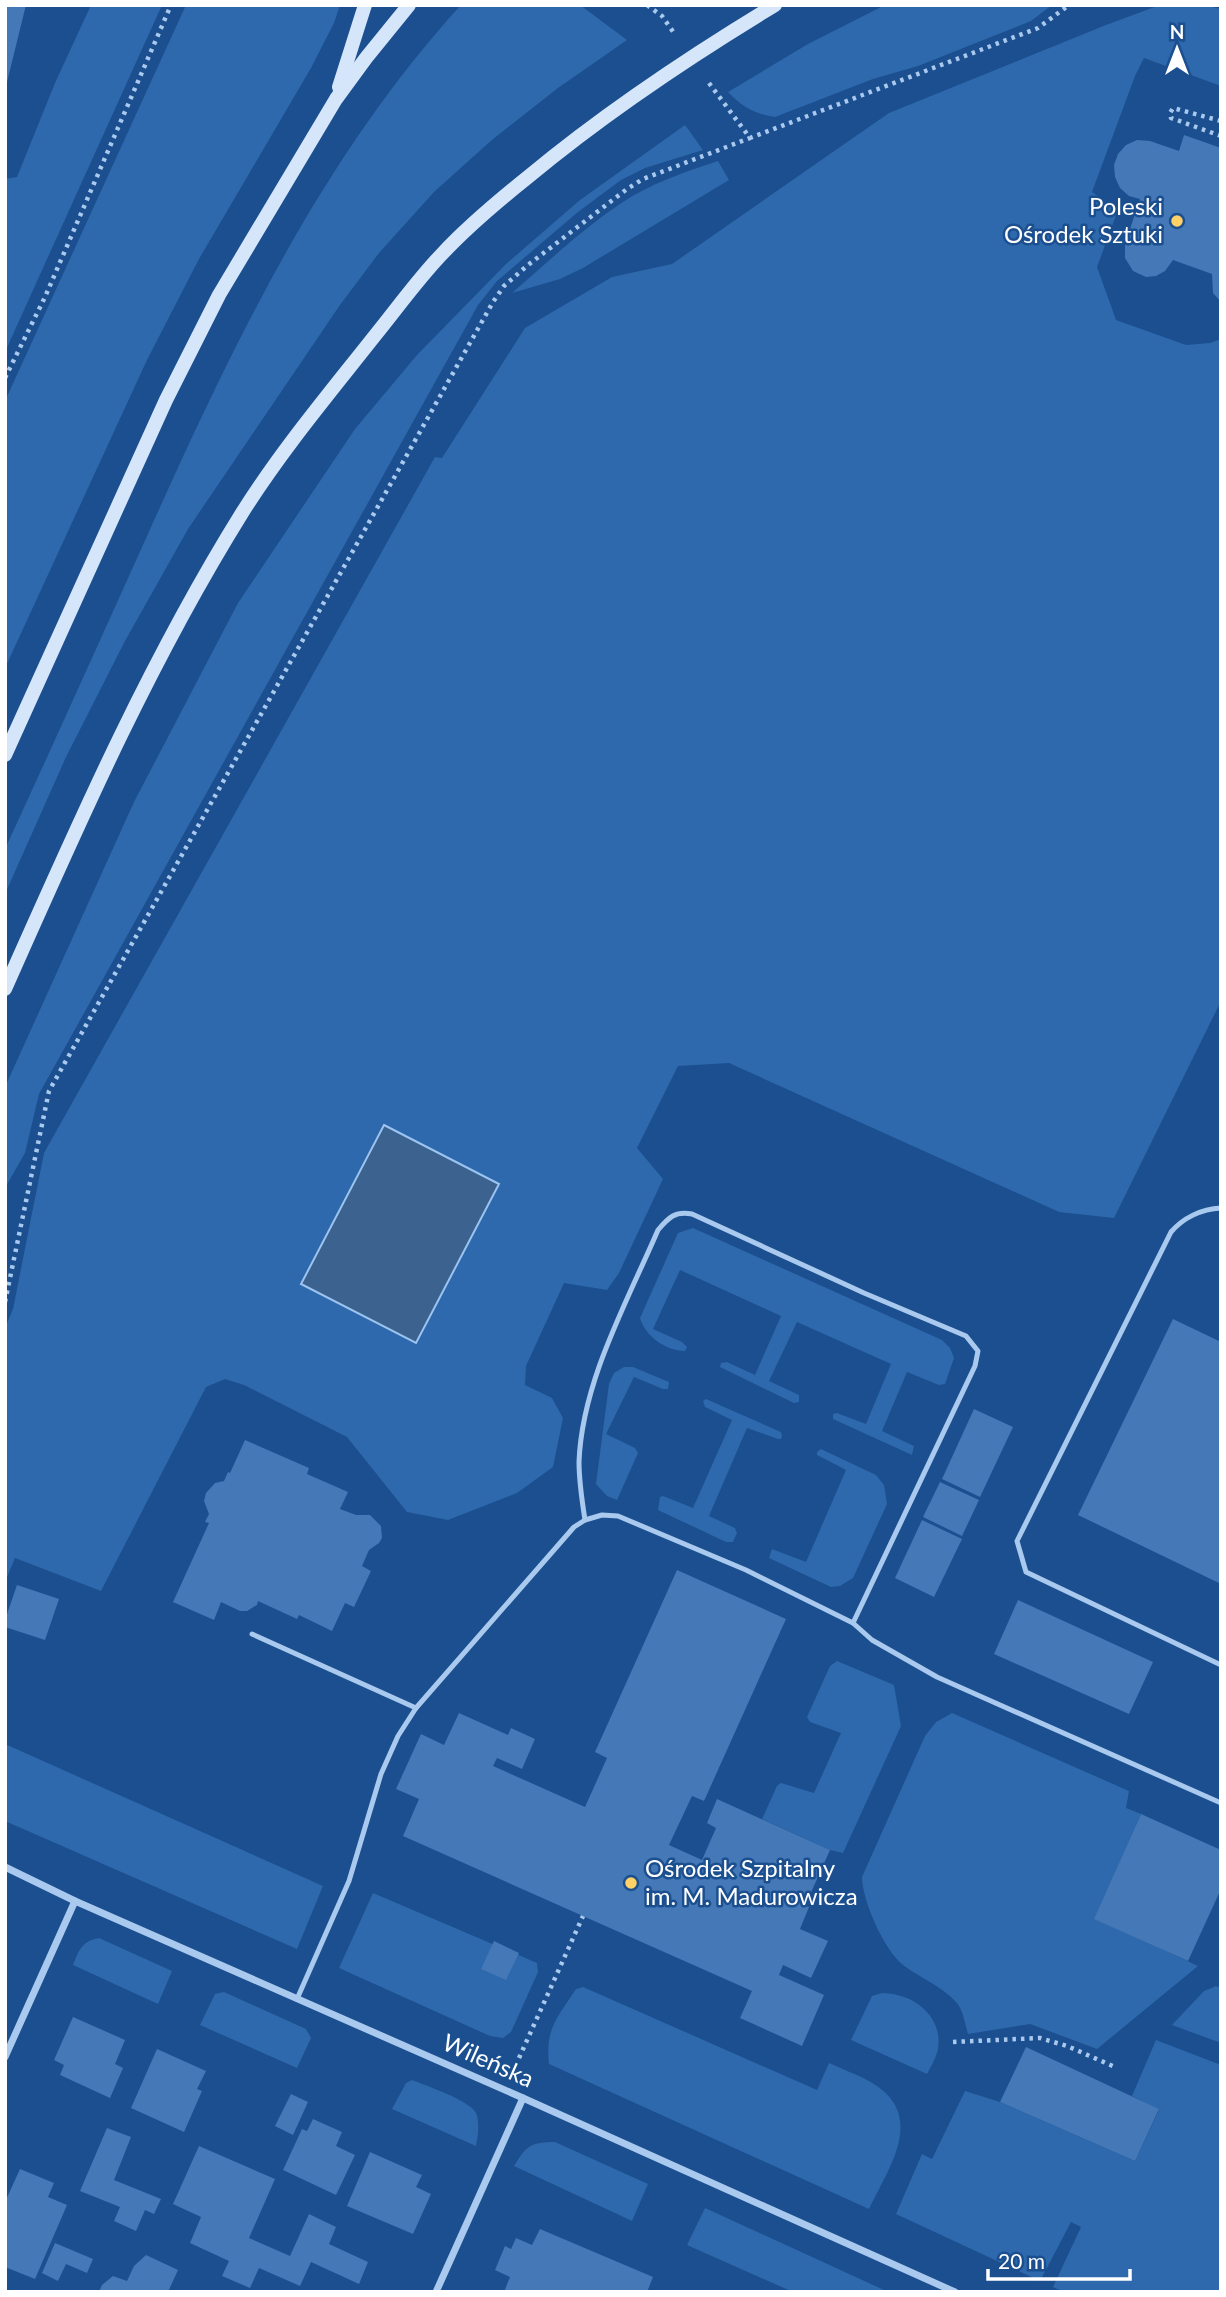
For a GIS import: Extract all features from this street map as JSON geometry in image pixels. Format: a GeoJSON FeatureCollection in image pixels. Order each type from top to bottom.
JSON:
{"type":"FeatureCollection","features":[{"type":"Feature","properties":{"kind":"main road"},"geometry":{"type":"LineString","coordinates":[[336,99],[365,5]]}},
{"type":"Feature","properties":{"kind":"main road"},"geometry":{"type":"LineString","coordinates":[[5,755],[166,400],[219,295],[336,99],[410,5]]}},
{"type":"Feature","properties":{"kind":"main road"},"geometry":{"type":"LineString","coordinates":[[5,989],[83,814],[165,646],[242,514],[278,459],[334,387],[442,253],[497,202],[611,111],[775,5]]}},
{"type":"Feature","properties":{"kind":"street","name":"Wileńska"},"geometry":{"type":"LineString","coordinates":[[5,1867],[75,1901],[955,2292]]}},
{"type":"Feature","properties":{"kind":"street"},"geometry":{"type":"LineString","coordinates":[[5,2057],[75,1901]]}},
{"type":"Feature","properties":{"kind":"street"},"geometry":{"type":"LineString","coordinates":[[436,2292],[523,2098]]}},
{"type":"Feature","properties":{"kind":"lane"},"geometry":{"type":"LineString","coordinates":[[1221,1208],[1181,1220],[1171,1232],[1017,1541],[1026,1572],[1221,1665]]}},
{"type":"Feature","properties":{"kind":"lane"},"geometry":{"type":"LineString","coordinates":[[585,1520],[579,1485],[579,1459],[595,1377],[658,1230],[671,1215],[692,1214],[864,1293],[966,1336],[978,1351],[975,1366],[853,1623]]}},
{"type":"Feature","properties":{"kind":"lane"},"geometry":{"type":"LineString","coordinates":[[297,1999],[349,1881],[381,1774],[398,1735],[416,1708],[574,1527],[585,1520],[602,1516],[618,1516],[746,1570],[853,1623],[872,1640],[937,1677],[1221,1803]]}},
{"type":"Feature","properties":{"kind":"lane"},"geometry":{"type":"LineString","coordinates":[[252,1634],[416,1708]]}},
{"type":"Feature","properties":{"kind":"path"},"geometry":{"type":"LineString","coordinates":[[5,378],[45,297],[171,5]]}},
{"type":"Feature","properties":{"kind":"path"},"geometry":{"type":"LineString","coordinates":[[647,5],[662,16]]}},
{"type":"Feature","properties":{"kind":"path"},"geometry":{"type":"LineString","coordinates":[[5,1302],[49,1091],[504,286],[643,179],[1038,28],[1069,5]]}},
{"type":"Feature","properties":{"kind":"path"},"geometry":{"type":"LineString","coordinates":[[719,97],[750,138]]}},
{"type":"Feature","properties":{"kind":"path"},"geometry":{"type":"LineString","coordinates":[[1221,121],[1173,108],[1170,113],[1171,118],[1221,136]]}},
{"type":"Feature","properties":{"kind":"path"},"geometry":{"type":"LineString","coordinates":[[519,2058],[583,1916]]}},
{"type":"Feature","properties":{"kind":"path"},"geometry":{"type":"LineString","coordinates":[[953,2042],[1040,2038],[1067,2046],[1115,2067]]}},
{"type":"Feature","properties":{"kind":"shaded area"},"geometry":{"type":"Polygon","coordinates":[[[91,5],[162,5],[5,352],[5,179],[17,177],[55,83],[91,5]]]}},
{"type":"Feature","properties":{"kind":"shaded area"},"geometry":{"type":"Polygon","coordinates":[[[186,5],[340,5],[311,68],[199,259],[147,360],[5,668],[5,401],[186,5]]]}},
{"type":"Feature","properties":{"kind":"shaded area"},"geometry":{"type":"Polygon","coordinates":[[[461,5],[580,5],[627,40],[558,88],[493,139],[434,192],[379,253],[340,305],[188,529],[125,641],[66,757],[5,894],[5,849],[179,466],[246,326],[322,191],[365,126],[411,64],[461,5]]]}},
{"type":"Feature","properties":{"kind":"shaded area"},"geometry":{"type":"Polygon","coordinates":[[[885,5],[1052,5],[1031,21],[918,66],[873,79],[775,117],[749,109],[728,92],[808,44],[885,5]]]}},
{"type":"Feature","properties":{"kind":"shaded area"},"geometry":{"type":"Polygon","coordinates":[[[1160,5],[1203,5],[1221,9],[1221,86],[1144,58],[1092,192],[1118,210],[1097,267],[1116,320],[1186,345],[1221,339],[1221,1001],[1114,1218],[1059,1212],[729,1063],[678,1066],[637,1148],[663,1179],[619,1273],[607,1290],[564,1283],[526,1366],[525,1385],[552,1398],[563,1418],[553,1467],[517,1493],[448,1520],[407,1512],[347,1437],[244,1385],[225,1379],[206,1387],[101,1591],[15,1558],[5,1582],[5,1328],[13,1309],[44,1153],[435,457],[442,458],[525,328],[612,277],[672,264],[889,113],[1160,5]]]}},
{"type":"Feature","properties":{"kind":"shaded area"},"geometry":{"type":"Polygon","coordinates":[[[685,125],[703,150],[645,168],[621,180],[578,212],[497,281],[478,305],[39,1094],[25,1153],[5,1188],[5,1087],[134,802],[238,603],[355,429],[417,355],[506,264],[580,200],[685,125]]]}},
{"type":"Feature","properties":{"kind":"shaded area"},"geometry":{"type":"Polygon","coordinates":[[[718,161],[729,180],[583,268],[560,279],[512,293],[620,204],[680,174],[718,161]]]}},
{"type":"Feature","properties":{"kind":"shaded area"},"geometry":{"type":"Polygon","coordinates":[[[384,1125],[499,1184],[416,1343],[301,1284],[384,1125]]]}},
{"type":"Feature","properties":{"kind":"shaded area"},"geometry":{"type":"Polygon","coordinates":[[[693,1228],[942,1340],[950,1348],[954,1358],[945,1384],[939,1385],[907,1372],[882,1431],[914,1446],[912,1455],[833,1419],[833,1414],[837,1413],[866,1424],[891,1364],[797,1322],[769,1381],[799,1395],[799,1402],[794,1403],[720,1367],[721,1363],[727,1362],[755,1375],[781,1316],[680,1270],[653,1329],[682,1342],[687,1347],[685,1351],[664,1345],[646,1331],[640,1318],[678,1233],[693,1228]]]}},
{"type":"Feature","properties":{"kind":"shaded area"},"geometry":{"type":"Polygon","coordinates":[[[624,1367],[633,1367],[669,1382],[668,1389],[663,1389],[634,1377],[606,1434],[635,1448],[638,1453],[617,1500],[607,1496],[596,1484],[609,1384],[614,1373],[624,1367]]]}},
{"type":"Feature","properties":{"kind":"shaded area"},"geometry":{"type":"Polygon","coordinates":[[[706,1399],[781,1432],[782,1436],[778,1439],[747,1428],[709,1516],[735,1528],[737,1533],[733,1542],[726,1542],[658,1510],[660,1497],[663,1496],[693,1508],[732,1420],[705,1407],[703,1401],[706,1399]]]}},
{"type":"Feature","properties":{"kind":"shaded area"},"geometry":{"type":"Polygon","coordinates":[[[821,1449],[876,1475],[884,1485],[887,1504],[853,1578],[840,1586],[831,1587],[769,1558],[772,1549],[806,1562],[846,1470],[817,1455],[821,1449]]]}},
{"type":"Feature","properties":{"kind":"shaded area"},"geometry":{"type":"Polygon","coordinates":[[[837,1661],[894,1685],[901,1726],[843,1853],[830,1850],[762,1819],[777,1786],[781,1783],[814,1793],[841,1733],[810,1722],[807,1717],[830,1666],[837,1661]]]}},
{"type":"Feature","properties":{"kind":"shaded area"},"geometry":{"type":"Polygon","coordinates":[[[952,1713],[1129,1791],[1126,1808],[1141,1814],[1095,1918],[1198,1966],[1097,2049],[1030,2024],[968,2034],[957,2003],[903,1965],[875,1924],[862,1877],[925,1736],[936,1722],[952,1713]]]}},
{"type":"Feature","properties":{"kind":"shaded area"},"geometry":{"type":"Polygon","coordinates":[[[5,1744],[323,1886],[297,1949],[5,1821],[5,1744]]]}},
{"type":"Feature","properties":{"kind":"shaded area"},"geometry":{"type":"Polygon","coordinates":[[[373,1893],[537,1963],[538,1972],[511,2032],[503,2038],[490,2036],[339,1968],[373,1893]]]}},
{"type":"Feature","properties":{"kind":"shaded area"},"geometry":{"type":"Polygon","coordinates":[[[99,1938],[172,1971],[158,2004],[73,1965],[82,1947],[99,1938]]]}},
{"type":"Feature","properties":{"kind":"shaded area"},"geometry":{"type":"Polygon","coordinates":[[[1216,1986],[1221,1988],[1221,2043],[1172,2025],[1204,1991],[1216,1986]]]}},
{"type":"Feature","properties":{"kind":"shaded area"},"geometry":{"type":"Polygon","coordinates":[[[583,1987],[817,2090],[829,2063],[869,2081],[887,2094],[897,2109],[899,2141],[894,2158],[869,2209],[549,2064],[549,2041],[554,2024],[576,1989],[583,1987]]]}},
{"type":"Feature","properties":{"kind":"shaded area"},"geometry":{"type":"Polygon","coordinates":[[[224,1992],[306,2029],[311,2038],[297,2068],[200,2025],[215,1994],[224,1992]]]}},
{"type":"Feature","properties":{"kind":"shaded area"},"geometry":{"type":"Polygon","coordinates":[[[882,1993],[904,1997],[914,2002],[923,2008],[936,2025],[938,2048],[927,2074],[851,2040],[872,1996],[882,1993]]]}},
{"type":"Feature","properties":{"kind":"shaded area"},"geometry":{"type":"Polygon","coordinates":[[[1156,2040],[1221,2065],[1221,2292],[1064,2292],[1053,2287],[1081,2227],[1071,2222],[1040,2281],[896,2214],[922,2154],[932,2159],[965,2091],[1000,2102],[1135,2161],[1159,2110],[1132,2096],[1156,2040]]]}},
{"type":"Feature","properties":{"kind":"shaded area"},"geometry":{"type":"Polygon","coordinates":[[[412,2080],[447,2094],[472,2108],[478,2121],[476,2146],[392,2109],[406,2083],[412,2080]]]}},
{"type":"Feature","properties":{"kind":"shaded area"},"geometry":{"type":"Polygon","coordinates":[[[555,2142],[648,2184],[632,2221],[514,2166],[530,2146],[555,2142]]]}},
{"type":"Feature","properties":{"kind":"shaded area"},"geometry":{"type":"Polygon","coordinates":[[[705,2208],[884,2290],[793,2292],[687,2245],[705,2208]]]}},
{"type":"Feature","properties":{"kind":"building"},"geometry":{"type":"Polygon","coordinates":[[[5,5],[26,5],[6,86],[5,86],[5,5]]]}},
{"type":"Feature","properties":{"kind":"building","name":"Poleski Ośrodek Sztuki"},"geometry":{"type":"Polygon","coordinates":[[[1184,135],[1221,148],[1221,302],[1213,293],[1212,274],[1173,260],[1165,271],[1146,277],[1133,271],[1125,258],[1125,244],[1140,199],[1129,196],[1120,188],[1114,165],[1118,154],[1126,145],[1137,140],[1150,141],[1179,151],[1184,135]]]}},
{"type":"Feature","properties":{"kind":"building"},"geometry":{"type":"Polygon","coordinates":[[[1173,1319],[1221,1342],[1221,1584],[1078,1515],[1173,1319]]]}},
{"type":"Feature","properties":{"kind":"building"},"geometry":{"type":"Polygon","coordinates":[[[974,1409],[1013,1427],[980,1497],[942,1479],[974,1409]]]}},
{"type":"Feature","properties":{"kind":"building"},"geometry":{"type":"Polygon","coordinates":[[[245,1440],[309,1468],[307,1474],[348,1492],[340,1509],[356,1515],[370,1515],[381,1526],[382,1538],[369,1550],[362,1566],[371,1571],[354,1607],[345,1603],[332,1631],[299,1615],[297,1619],[258,1601],[257,1605],[247,1611],[240,1611],[221,1602],[214,1620],[173,1602],[209,1523],[205,1522],[209,1514],[204,1501],[206,1493],[215,1483],[224,1481],[228,1472],[230,1473],[245,1440]]]}},
{"type":"Feature","properties":{"kind":"building"},"geometry":{"type":"Polygon","coordinates":[[[940,1482],[979,1500],[962,1536],[923,1517],[940,1482]]]}},
{"type":"Feature","properties":{"kind":"building"},"geometry":{"type":"Polygon","coordinates":[[[922,1520],[962,1539],[934,1597],[895,1578],[922,1520]]]}},
{"type":"Feature","properties":{"kind":"building"},"geometry":{"type":"Polygon","coordinates":[[[677,1570],[786,1619],[704,1801],[692,1796],[669,1845],[702,1860],[716,1828],[707,1823],[717,1799],[830,1850],[805,1906],[809,1907],[800,1929],[828,1941],[811,1978],[783,1965],[779,1975],[824,1995],[802,2046],[740,2018],[752,1991],[403,1836],[419,1799],[396,1789],[421,1734],[444,1745],[459,1713],[508,1735],[511,1728],[535,1739],[522,1769],[497,1758],[493,1766],[585,1807],[607,1758],[595,1752],[677,1570]]]}},
{"type":"Feature","properties":{"kind":"building"},"geometry":{"type":"Polygon","coordinates":[[[17,1585],[59,1599],[45,1640],[5,1627],[17,1585]]]}},
{"type":"Feature","properties":{"kind":"building"},"geometry":{"type":"Polygon","coordinates":[[[1018,1600],[1153,1662],[1129,1714],[994,1654],[1018,1600]]]}},
{"type":"Feature","properties":{"kind":"building"},"geometry":{"type":"Polygon","coordinates":[[[1141,1814],[1221,1850],[1221,1889],[1188,1961],[1094,1919],[1141,1814]]]}},
{"type":"Feature","properties":{"kind":"building"},"geometry":{"type":"Polygon","coordinates":[[[494,1941],[519,1953],[506,1980],[481,1969],[494,1941]]]}},
{"type":"Feature","properties":{"kind":"building"},"geometry":{"type":"Polygon","coordinates":[[[73,2017],[125,2040],[115,2064],[123,2068],[110,2098],[60,2075],[64,2065],[54,2060],[73,2017]]]}},
{"type":"Feature","properties":{"kind":"building"},"geometry":{"type":"Polygon","coordinates":[[[1026,2047],[1159,2109],[1135,2161],[1000,2102],[1026,2047]]]}},
{"type":"Feature","properties":{"kind":"building"},"geometry":{"type":"Polygon","coordinates":[[[157,2049],[206,2071],[197,2089],[202,2091],[184,2132],[131,2108],[157,2049]]]}},
{"type":"Feature","properties":{"kind":"building"},"geometry":{"type":"Polygon","coordinates":[[[291,2094],[308,2102],[293,2135],[275,2126],[291,2094]]]}},
{"type":"Feature","properties":{"kind":"building"},"geometry":{"type":"Polygon","coordinates":[[[313,2119],[342,2132],[336,2146],[355,2155],[336,2195],[283,2170],[302,2129],[307,2131],[313,2119]]]}},
{"type":"Feature","properties":{"kind":"building"},"geometry":{"type":"Polygon","coordinates":[[[107,2128],[131,2137],[114,2180],[161,2199],[154,2214],[145,2210],[136,2231],[114,2221],[120,2207],[80,2191],[107,2128]]]}},
{"type":"Feature","properties":{"kind":"building"},"geometry":{"type":"Polygon","coordinates":[[[199,2146],[275,2179],[249,2238],[290,2256],[309,2214],[336,2227],[329,2244],[368,2262],[359,2284],[311,2262],[300,2286],[259,2268],[250,2288],[222,2276],[229,2261],[190,2243],[201,2217],[173,2204],[199,2146]]]}},
{"type":"Feature","properties":{"kind":"building"},"geometry":{"type":"Polygon","coordinates":[[[370,2152],[422,2175],[416,2187],[431,2194],[413,2234],[347,2206],[370,2152]]]}},
{"type":"Feature","properties":{"kind":"building"},"geometry":{"type":"Polygon","coordinates":[[[20,2169],[54,2183],[48,2197],[67,2205],[35,2279],[5,2267],[5,2202],[20,2169]]]}},
{"type":"Feature","properties":{"kind":"building"},"geometry":{"type":"Polygon","coordinates":[[[540,2229],[653,2277],[647,2292],[504,2292],[510,2277],[495,2270],[505,2246],[511,2249],[516,2238],[532,2245],[540,2229]]]}},
{"type":"Feature","properties":{"kind":"building"},"geometry":{"type":"Polygon","coordinates":[[[55,2243],[93,2259],[87,2273],[66,2264],[58,2281],[42,2273],[55,2243]]]}},
{"type":"Feature","properties":{"kind":"building"},"geometry":{"type":"Polygon","coordinates":[[[146,2255],[178,2270],[168,2292],[99,2292],[102,2285],[113,2276],[127,2281],[134,2266],[146,2255]]]}},
{"type":"Feature","properties":{"kind":"place","name":"Poleski Ośrodek Sztuki"},"geometry":{"type":"Point","coordinates":[1177,221]}},
{"type":"Feature","properties":{"kind":"place","name":"Ośrodek Szpitalny im. M. Madurowicza"},"geometry":{"type":"Point","coordinates":[631,1883]}}]}
